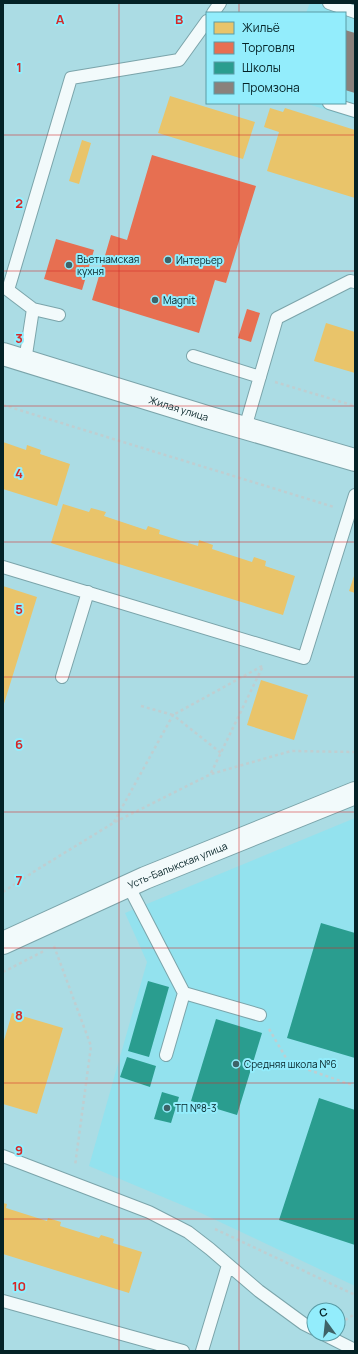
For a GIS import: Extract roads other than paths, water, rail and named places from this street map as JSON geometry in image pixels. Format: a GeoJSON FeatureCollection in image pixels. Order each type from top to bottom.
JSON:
{"type":"FeatureCollection","features":[{"type":"Feature","properties":{"kind":"street","name":"Жилая улица"},"geometry":{"type":"LineString","coordinates":[[3,354],[355,460]]}},
{"type":"Feature","properties":{"kind":"street","name":"Усть-Балыкская улица"},"geometry":{"type":"LineString","coordinates":[[3,943],[128,885],[355,793]]}},
{"type":"Feature","properties":{"kind":"lane"},"geometry":{"type":"LineString","coordinates":[[214,12],[220,3]]}},
{"type":"Feature","properties":{"kind":"lane"},"geometry":{"type":"LineString","coordinates":[[329,3],[355,12]]}},
{"type":"Feature","properties":{"kind":"lane"},"geometry":{"type":"LineString","coordinates":[[59,315],[33,309],[8,290],[71,78],[178,60],[206,22]]}},
{"type":"Feature","properties":{"kind":"lane"},"geometry":{"type":"LineString","coordinates":[[332,104],[355,111]]}},
{"type":"Feature","properties":{"kind":"lane"},"geometry":{"type":"LineString","coordinates":[[245,428],[277,318],[350,281],[355,282]]}},
{"type":"Feature","properties":{"kind":"lane"},"geometry":{"type":"LineString","coordinates":[[25,361],[33,309]]}},
{"type":"Feature","properties":{"kind":"lane"},"geometry":{"type":"LineString","coordinates":[[193,356],[260,377]]}},
{"type":"Feature","properties":{"kind":"lane"},"geometry":{"type":"LineString","coordinates":[[3,567],[304,658],[355,495]]}},
{"type":"Feature","properties":{"kind":"lane"},"geometry":{"type":"LineString","coordinates":[[62,677],[88,592]]}},
{"type":"Feature","properties":{"kind":"lane"},"geometry":{"type":"LineString","coordinates":[[128,885],[184,993],[166,1055]]}},
{"type":"Feature","properties":{"kind":"lane"},"geometry":{"type":"LineString","coordinates":[[184,993],[260,1015]]}},
{"type":"Feature","properties":{"kind":"lane"},"geometry":{"type":"LineString","coordinates":[[3,1156],[149,1212],[188,1232],[259,1291],[306,1325]]}},
{"type":"Feature","properties":{"kind":"lane"},"geometry":{"type":"LineString","coordinates":[[202,1351],[228,1265]]}},
{"type":"Feature","properties":{"kind":"lane"},"geometry":{"type":"LineString","coordinates":[[3,1301],[183,1351]]}},
{"type":"Feature","properties":{"kind":"lane"},"geometry":{"type":"LineString","coordinates":[[338,1342],[355,1350]]}},
{"type":"Feature","properties":{"kind":"place","name":"Интерьер"},"geometry":{"type":"Point","coordinates":[168,260]}},
{"type":"Feature","properties":{"kind":"place","name":"Вьетнамская кухня"},"geometry":{"type":"Point","coordinates":[69,265]}},
{"type":"Feature","properties":{"kind":"place","name":"Magnit"},"geometry":{"type":"Point","coordinates":[155,300]}},
{"type":"Feature","properties":{"kind":"place","name":"Средняя школа №6"},"geometry":{"type":"Point","coordinates":[236,1064]}},
{"type":"Feature","properties":{"kind":"place","name":"ТП №8-3"},"geometry":{"type":"Point","coordinates":[167,1108]}}]}
